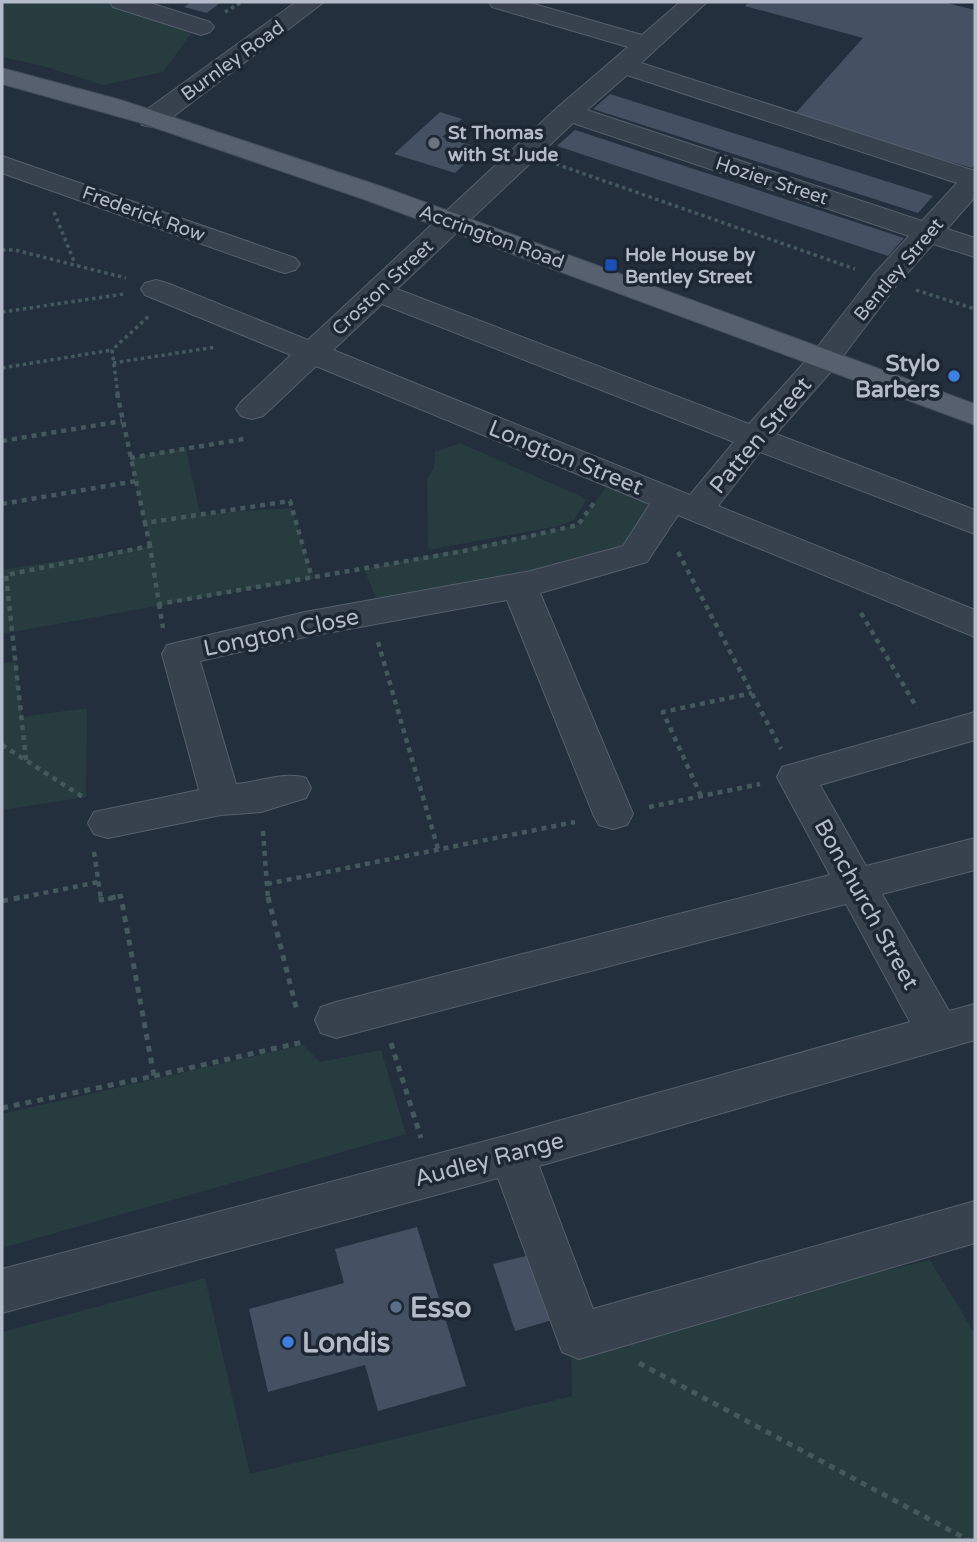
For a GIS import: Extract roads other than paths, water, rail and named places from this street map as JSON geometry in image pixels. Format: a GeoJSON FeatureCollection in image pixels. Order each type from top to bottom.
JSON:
{"type":"FeatureCollection","features":[{"type":"Feature","properties":{"kind":"main road","name":"Accrington Road"},"geometry":{"type":"LineString","coordinates":[[2,76],[152,119],[453,220],[823,361],[975,415]]}},
{"type":"Feature","properties":{"kind":"street"},"geometry":{"type":"LineString","coordinates":[[122,2],[201,27]]}},
{"type":"Feature","properties":{"kind":"street","name":"Burnley Road"},"geometry":{"type":"LineString","coordinates":[[152,119],[312,2]]}},
{"type":"Feature","properties":{"kind":"street"},"geometry":{"type":"LineString","coordinates":[[501,2],[645,44]]}},
{"type":"Feature","properties":{"kind":"street","name":"Croston Street"},"geometry":{"type":"LineString","coordinates":[[252,409],[568,113],[695,2]]}},
{"type":"Feature","properties":{"kind":"street"},"geometry":{"type":"LineString","coordinates":[[621,65],[975,180]]}},
{"type":"Feature","properties":{"kind":"street","name":"Hozier Street"},"geometry":{"type":"LineString","coordinates":[[568,113],[975,248]]}},
{"type":"Feature","properties":{"kind":"street","name":"Frederick Row"},"geometry":{"type":"LineString","coordinates":[[2,164],[285,264]]}},
{"type":"Feature","properties":{"kind":"street","name":"Bentley Street"},"geometry":{"type":"LineString","coordinates":[[823,361],[885,280],[975,180]]}},
{"type":"Feature","properties":{"kind":"street","name":"Longton Street"},"geometry":{"type":"LineString","coordinates":[[164,292],[614,476],[676,509],[834,565],[975,624]]}},
{"type":"Feature","properties":{"kind":"street"},"geometry":{"type":"LineString","coordinates":[[377,292],[975,523]]}},
{"type":"Feature","properties":{"kind":"street","name":"Patten Street"},"geometry":{"type":"LineString","coordinates":[[676,509],[755,438],[823,361]]}},
{"type":"Feature","properties":{"kind":"street","name":"Longton Close"},"geometry":{"type":"LineString","coordinates":[[221,800],[180,654],[214,644],[519,585],[635,554],[676,509]]}},
{"type":"Feature","properties":{"kind":"street"},"geometry":{"type":"LineString","coordinates":[[519,585],[612,814]]}},
{"type":"Feature","properties":{"kind":"street","name":"Bonchurch Street"},"geometry":{"type":"LineString","coordinates":[[956,1027],[857,885],[796,777],[975,726]]}},
{"type":"Feature","properties":{"kind":"street"},"geometry":{"type":"LineString","coordinates":[[96,825],[221,800],[276,793]]}},
{"type":"Feature","properties":{"kind":"street"},"geometry":{"type":"LineString","coordinates":[[310,1027],[975,855]]}},
{"type":"Feature","properties":{"kind":"street","name":"Audley Range"},"geometry":{"type":"LineString","coordinates":[[2,1291],[432,1173],[512,1154],[956,1027]]}},
{"type":"Feature","properties":{"kind":"street"},"geometry":{"type":"LineString","coordinates":[[512,1154],[579,1336],[975,1222]]}},
{"type":"Feature","properties":{"kind":"place","name":"St Thomas with St Jude"},"geometry":{"type":"Point","coordinates":[434,143]}},
{"type":"Feature","properties":{"kind":"place","name":"Hole House by Bentley Street"},"geometry":{"type":"Point","coordinates":[611,265]}},
{"type":"Feature","properties":{"kind":"place","name":"Stylo Barbers"},"geometry":{"type":"Point","coordinates":[954,376]}},
{"type":"Feature","properties":{"kind":"place","name":"Esso"},"geometry":{"type":"Point","coordinates":[396,1307]}},
{"type":"Feature","properties":{"kind":"place","name":"Londis"},"geometry":{"type":"Point","coordinates":[288,1342]}}]}
